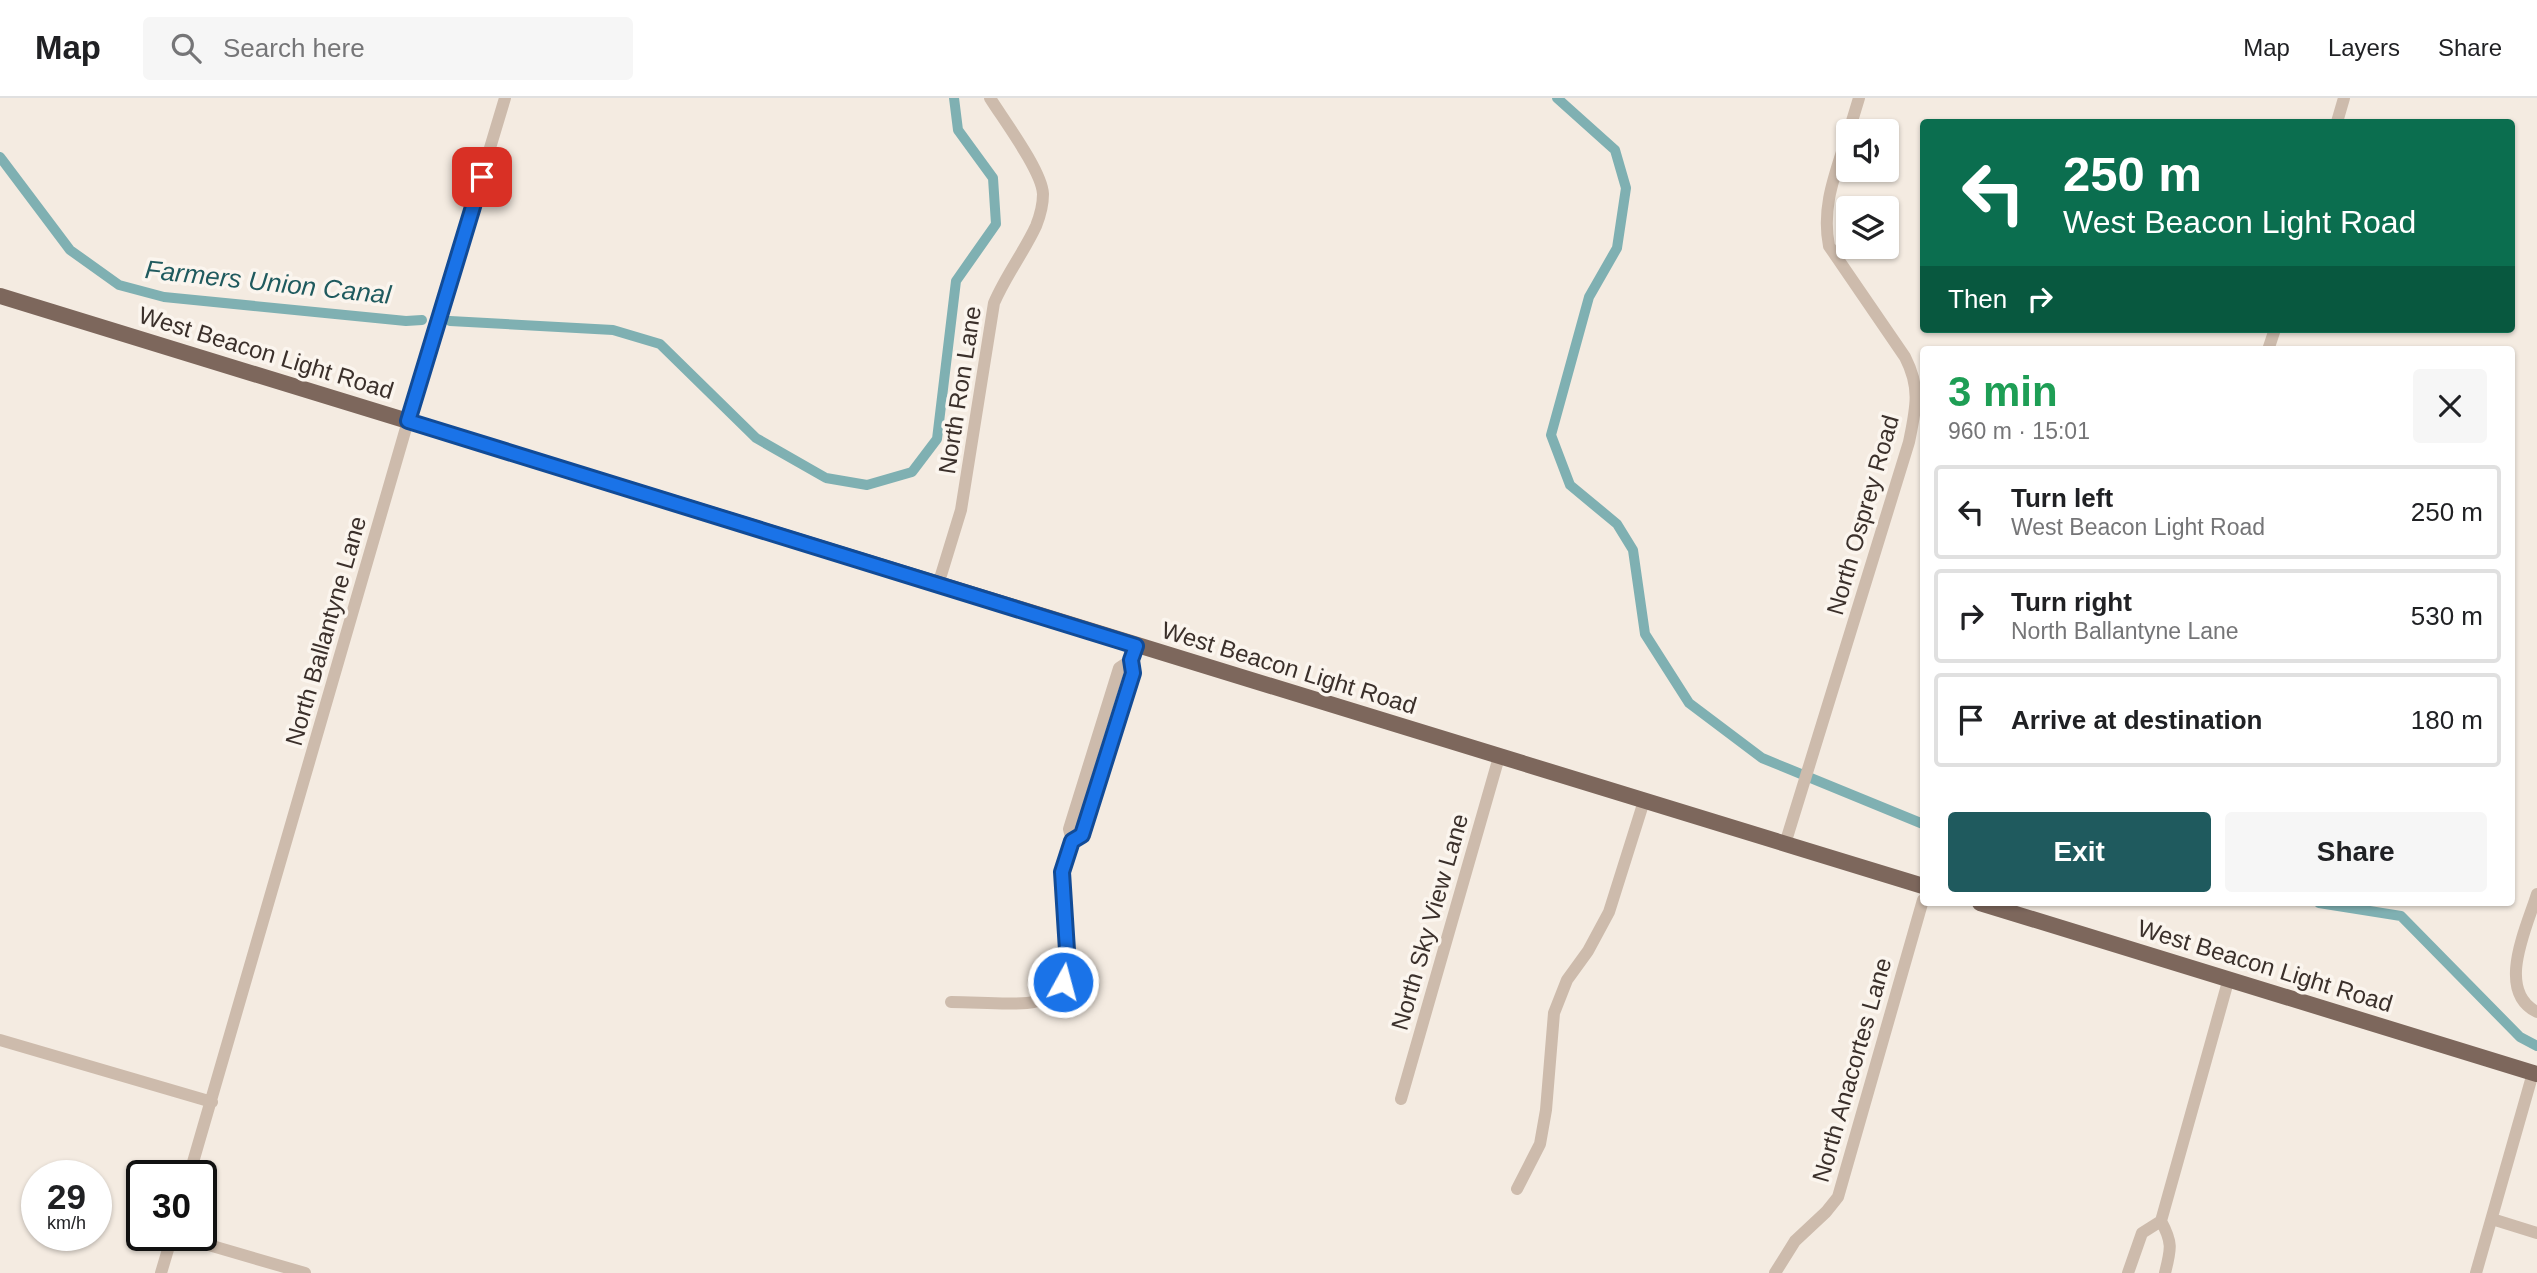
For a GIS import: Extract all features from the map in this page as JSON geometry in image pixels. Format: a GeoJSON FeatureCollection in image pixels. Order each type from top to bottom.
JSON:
{"type":"FeatureCollection","features":[{"type":"Feature","properties":{"kind":"main road","name":"West Beacon Light Road"},"geometry":{"type":"LineString","coordinates":[[0,296],[938,585],[1133,653],[1499,757],[1920,885]]}},
{"type":"Feature","properties":{"kind":"main road","name":"West Beacon Light Road"},"geometry":{"type":"LineString","coordinates":[[1990,906],[2535,1073]]}},
{"type":"Feature","properties":{"kind":"street","name":"North Ron Lane"},"geometry":{"type":"LineString","coordinates":[[938,585],[961,510],[994,303],[1004,280],[1035,228],[1043,192],[1038,176],[990,98]]}},
{"type":"Feature","properties":{"kind":"street","name":"North Osprey Road"},"geometry":{"type":"LineString","coordinates":[[1852,119],[1858,98]]}},
{"type":"Feature","properties":{"kind":"street"},"geometry":{"type":"LineString","coordinates":[[2338,119],[2344,98]]}},
{"type":"Feature","properties":{"kind":"street","name":"North Ballantyne Lane"},"geometry":{"type":"LineString","coordinates":[[194,1160],[503,99]]}},
{"type":"Feature","properties":{"kind":"street","name":"North Osprey Road"},"geometry":{"type":"LineString","coordinates":[[1785,844],[1909,442],[1917,397],[1914,375],[1905,357],[1829,246],[1825,226],[1826,207],[1836,173]]}},
{"type":"Feature","properties":{"kind":"street"},"geometry":{"type":"LineString","coordinates":[[951,1002],[1029,1003],[1048,996],[1063,982],[1068,966],[1062,872],[1072,841],[1069,829],[1119,668],[1133,653]]}},
{"type":"Feature","properties":{"kind":"street","name":"North Sky View Lane"},"geometry":{"type":"LineString","coordinates":[[1401,1098],[1499,757]]}},
{"type":"Feature","properties":{"kind":"street"},"geometry":{"type":"LineString","coordinates":[[1517,1189],[1540,1144],[1546,1110],[1554,1013],[1567,980],[1588,951],[1609,912],[1644,801]]}},
{"type":"Feature","properties":{"kind":"street"},"geometry":{"type":"LineString","coordinates":[[2537,894],[2515,974],[2520,996],[2537,1012]]}},
{"type":"Feature","properties":{"kind":"street","name":"North Anacortes Lane"},"geometry":{"type":"LineString","coordinates":[[1775,1273],[1796,1241],[1838,1197],[1921,906]]}},
{"type":"Feature","properties":{"kind":"street"},"geometry":{"type":"LineString","coordinates":[[2128,1273],[2142,1233],[2161,1221],[2228,978]]}},
{"type":"Feature","properties":{"kind":"street"},"geometry":{"type":"LineString","coordinates":[[0,1040],[212,1101]]}},
{"type":"Feature","properties":{"kind":"street"},"geometry":{"type":"LineString","coordinates":[[2476,1273],[2535,1073]]}},
{"type":"Feature","properties":{"kind":"street"},"geometry":{"type":"LineString","coordinates":[[2492,1219],[2537,1233]]}},
{"type":"Feature","properties":{"kind":"street"},"geometry":{"type":"LineString","coordinates":[[2161,1221],[2171,1239],[2165,1273]]}},
{"type":"Feature","properties":{"kind":"street"},"geometry":{"type":"LineString","coordinates":[[217,1247],[305,1273]]}},
{"type":"Feature","properties":{"kind":"street"},"geometry":{"type":"LineString","coordinates":[[161,1273],[168,1251]]}},
{"type":"Feature","properties":{"kind":"waterway","name":"Farmers Union Canal"},"geometry":{"type":"LineString","coordinates":[[450,321],[613,330],[660,344],[756,438],[826,478],[867,485],[912,472],[937,439],[956,281],[996,224],[993,178],[958,130],[954,98]]}},
{"type":"Feature","properties":{"kind":"waterway","name":"Farmers Union Canal"},"geometry":{"type":"LineString","coordinates":[[1557,98],[1615,150],[1626,188],[1617,248],[1589,297],[1551,435],[1570,485],[1617,524],[1633,550],[1645,634],[1689,703],[1762,758],[1920,823]]}},
{"type":"Feature","properties":{"kind":"waterway","name":"Farmers Union Canal"},"geometry":{"type":"LineString","coordinates":[[0,157],[70,250],[119,285],[164,297],[406,321],[422,320]]}},
{"type":"Feature","properties":{"kind":"waterway","name":"Farmers Union Canal"},"geometry":{"type":"LineString","coordinates":[[2338,906],[2401,916],[2520,1037],[2537,1046]]}},
{"type":"Feature","properties":{"kind":"route"},"geometry":{"type":"LineString","coordinates":[[482,177],[408,421],[1136,646],[1131,660],[1133,673],[1082,835],[1072,841],[1062,872],[1068,966],[1063,982]]}}]}
